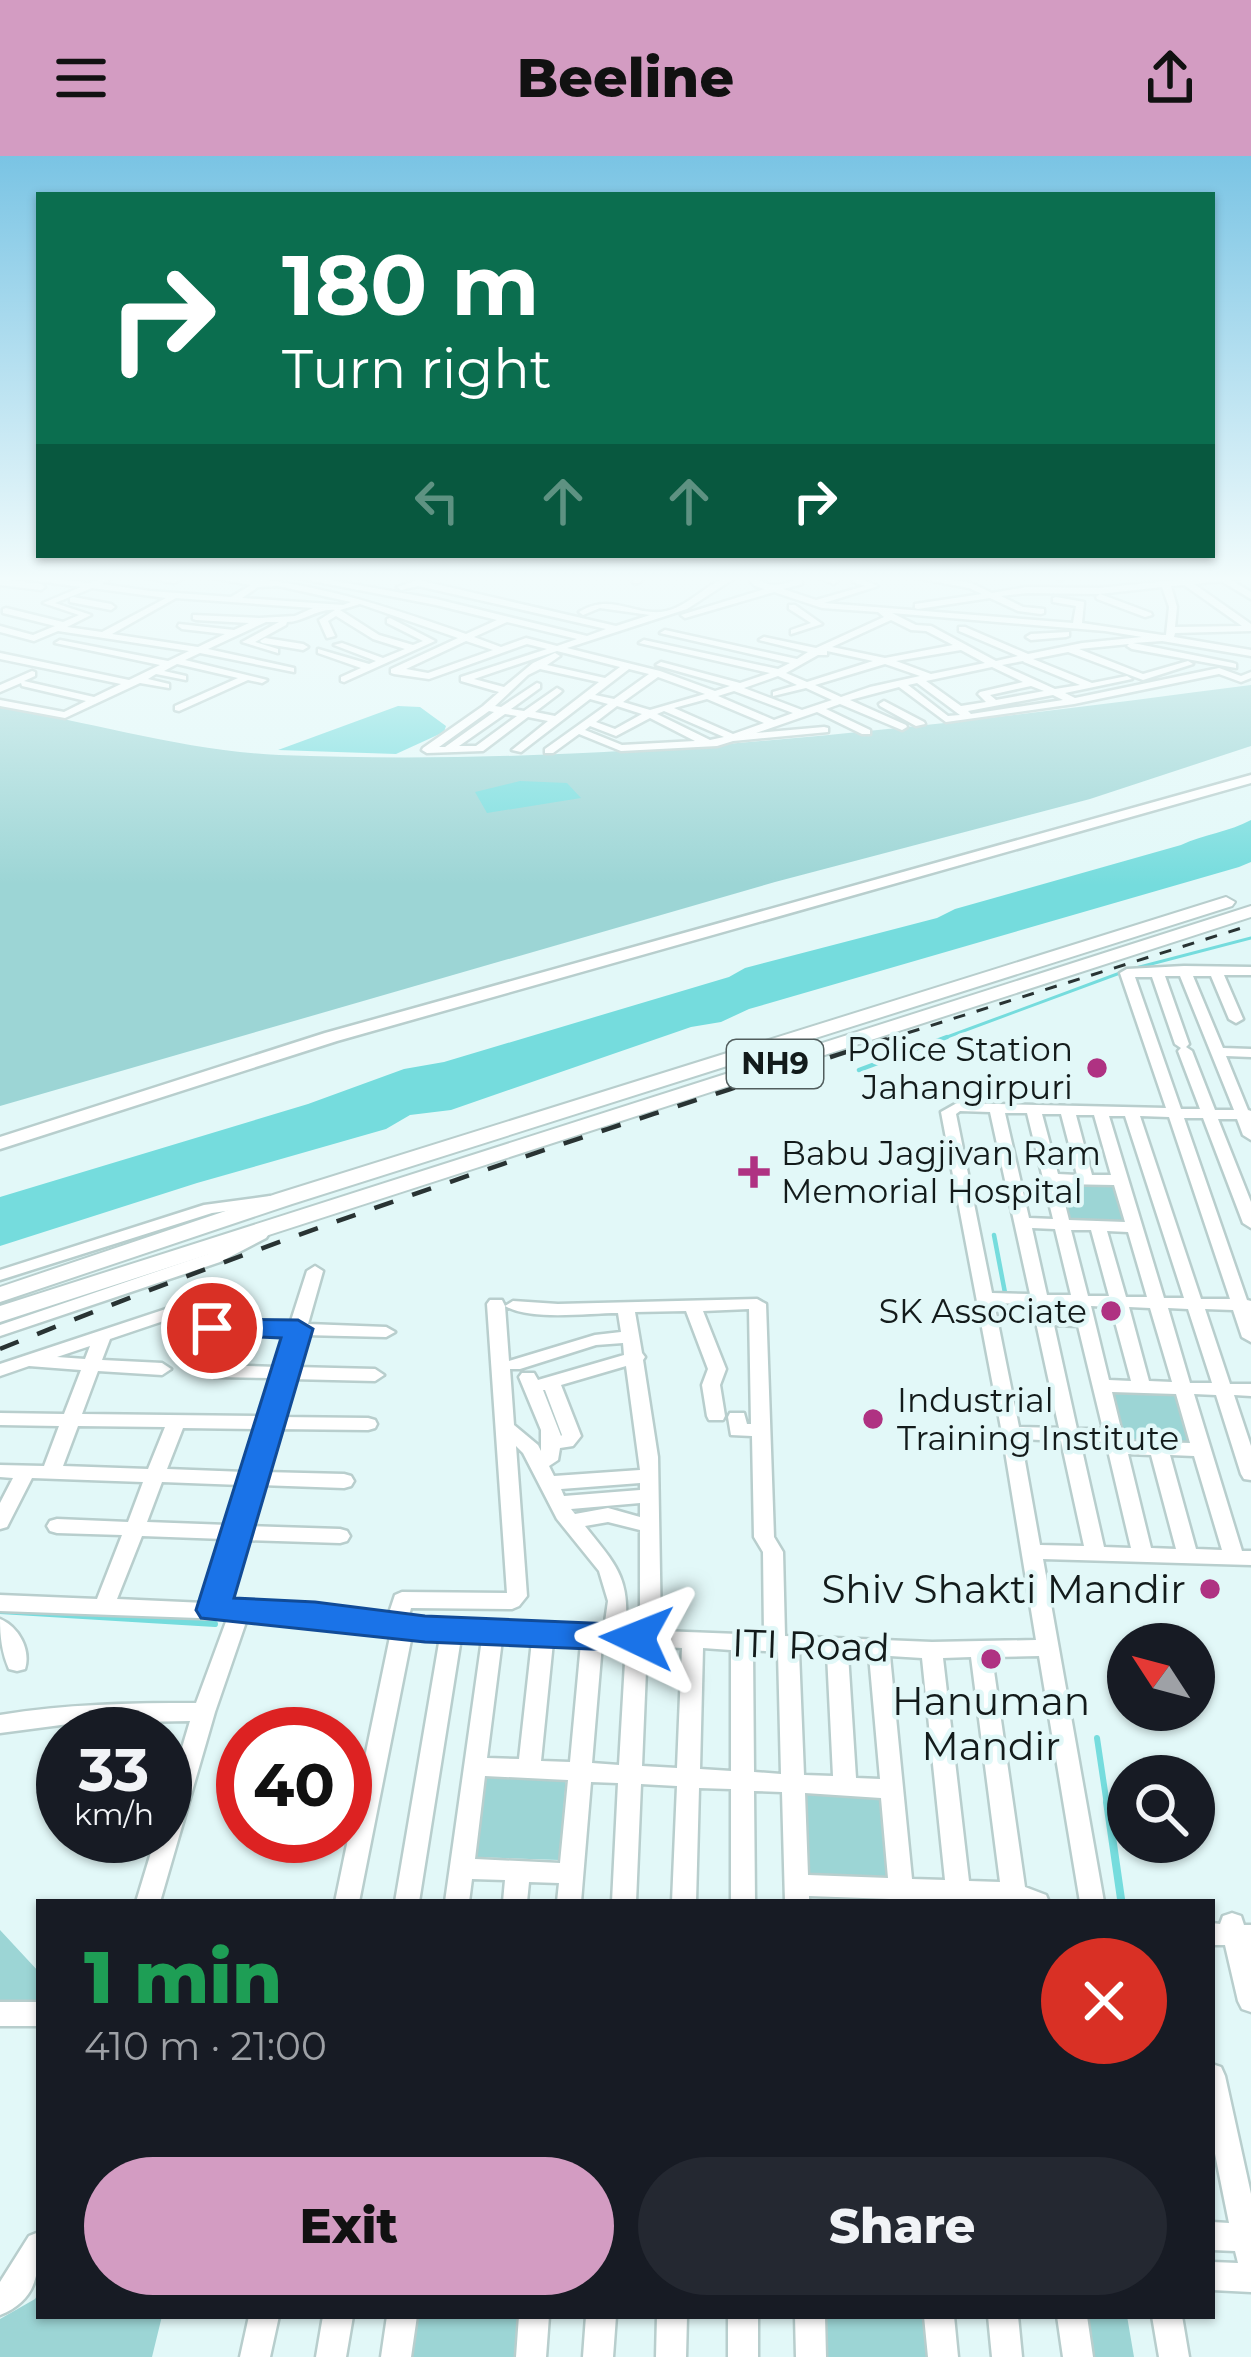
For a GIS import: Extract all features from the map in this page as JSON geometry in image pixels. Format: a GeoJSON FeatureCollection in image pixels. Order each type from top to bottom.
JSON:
{"type":"FeatureCollection","features":[{"type":"Feature","properties":{"kind":"highway"},"geometry":{"type":"LineString","coordinates":[[291,1207],[1251,895]]}},
{"type":"Feature","properties":{"kind":"highway","name":"NH9"},"geometry":{"type":"LineString","coordinates":[[0,1295],[185,1242],[1251,911]]}},
{"type":"Feature","properties":{"kind":"highway","name":"NH9"},"geometry":{"type":"LineString","coordinates":[[0,1314],[185,1242]]}},
{"type":"Feature","properties":{"kind":"main road"},"geometry":{"type":"LineString","coordinates":[[0,1131],[317,1028],[1251,774]]}},
{"type":"Feature","properties":{"kind":"main road"},"geometry":{"type":"LineString","coordinates":[[0,1144],[132,1097],[331,1036],[1251,774]]}},
{"type":"Feature","properties":{"kind":"street"},"geometry":{"type":"LineString","coordinates":[[120,679],[166,686]]}},
{"type":"Feature","properties":{"kind":"street"},"geometry":{"type":"LineString","coordinates":[[0,703],[56,715],[138,679]]}},
{"type":"Feature","properties":{"kind":"street"},"geometry":{"type":"LineString","coordinates":[[179,708],[236,679]]}},
{"type":"Feature","properties":{"kind":"street"},"geometry":{"type":"LineString","coordinates":[[257,679],[262,680]]}},
{"type":"Feature","properties":{"kind":"street"},"geometry":{"type":"LineString","coordinates":[[468,679],[506,691]]}},
{"type":"Feature","properties":{"kind":"street"},"geometry":{"type":"LineString","coordinates":[[446,746],[519,679]]}},
{"type":"Feature","properties":{"kind":"street"},"geometry":{"type":"LineString","coordinates":[[530,679],[557,692],[587,694]]}},
{"type":"Feature","properties":{"kind":"street"},"geometry":{"type":"LineString","coordinates":[[542,679],[619,702],[686,746]]}},
{"type":"Feature","properties":{"kind":"street"},"geometry":{"type":"LineString","coordinates":[[583,679],[606,681]]}},
{"type":"Feature","properties":{"kind":"street"},"geometry":{"type":"LineString","coordinates":[[517,749],[609,679]]}},
{"type":"Feature","properties":{"kind":"street"},"geometry":{"type":"LineString","coordinates":[[549,751],[651,679]]}},
{"type":"Feature","properties":{"kind":"street"},"geometry":{"type":"LineString","coordinates":[[669,679],[770,722]]}},
{"type":"Feature","properties":{"kind":"street"},"geometry":{"type":"LineString","coordinates":[[585,727],[619,748],[828,733],[795,709],[706,679]]}},
{"type":"Feature","properties":{"kind":"street"},"geometry":{"type":"LineString","coordinates":[[741,689],[763,679]]}},
{"type":"Feature","properties":{"kind":"street"},"geometry":{"type":"LineString","coordinates":[[616,733],[665,708],[765,679]]}},
{"type":"Feature","properties":{"kind":"street"},"geometry":{"type":"LineString","coordinates":[[776,694],[816,679]]}},
{"type":"Feature","properties":{"kind":"street"},"geometry":{"type":"LineString","coordinates":[[665,708],[734,738],[795,709],[912,679]]}},
{"type":"Feature","properties":{"kind":"street"},"geometry":{"type":"LineString","coordinates":[[795,709],[914,679]]}},
{"type":"Feature","properties":{"kind":"street"},"geometry":{"type":"LineString","coordinates":[[926,679],[964,713],[1074,700],[1151,679]]}},
{"type":"Feature","properties":{"kind":"street"},"geometry":{"type":"LineString","coordinates":[[930,679],[948,686],[972,679]]}},
{"type":"Feature","properties":{"kind":"street"},"geometry":{"type":"LineString","coordinates":[[1030,679],[1032,683]]}},
{"type":"Feature","properties":{"kind":"street"},"geometry":{"type":"LineString","coordinates":[[1082,679],[1108,693]]}},
{"type":"Feature","properties":{"kind":"street"},"geometry":{"type":"LineString","coordinates":[[900,683],[949,720],[994,703],[1112,679]]}},
{"type":"Feature","properties":{"kind":"street"},"geometry":{"type":"LineString","coordinates":[[1136,679],[1160,684],[1184,679]]}},
{"type":"Feature","properties":{"kind":"street"},"geometry":{"type":"LineString","coordinates":[[811,680],[823,700],[866,732]]}},
{"type":"Feature","properties":{"kind":"street"},"geometry":{"type":"LineString","coordinates":[[994,703],[983,694],[1032,683],[1074,700]]}},
{"type":"Feature","properties":{"kind":"street"},"geometry":{"type":"LineString","coordinates":[[25,684],[96,700]]}},
{"type":"Feature","properties":{"kind":"street"},"geometry":{"type":"LineString","coordinates":[[2,685],[78,709]]}},
{"type":"Feature","properties":{"kind":"street"},"geometry":{"type":"LineString","coordinates":[[446,746],[506,711],[537,686]]}},
{"type":"Feature","properties":{"kind":"street"},"geometry":{"type":"LineString","coordinates":[[446,746],[479,748],[557,692]]}},
{"type":"Feature","properties":{"kind":"street"},"geometry":{"type":"LineString","coordinates":[[652,692],[747,732]]}},
{"type":"Feature","properties":{"kind":"street"},"geometry":{"type":"LineString","coordinates":[[859,693],[920,724]]}},
{"type":"Feature","properties":{"kind":"street"},"geometry":{"type":"LineString","coordinates":[[841,698],[902,727]]}},
{"type":"Feature","properties":{"kind":"street"},"geometry":{"type":"LineString","coordinates":[[823,700],[885,730]]}},
{"type":"Feature","properties":{"kind":"street"},"geometry":{"type":"LineString","coordinates":[[876,712],[923,701]]}},
{"type":"Feature","properties":{"kind":"street"},"geometry":{"type":"LineString","coordinates":[[487,708],[557,719]]}},
{"type":"Feature","properties":{"kind":"street"},"geometry":{"type":"LineString","coordinates":[[645,718],[709,744]]}},
{"type":"Feature","properties":{"kind":"street"},"geometry":{"type":"LineString","coordinates":[[585,727],[616,733],[643,748]]}},
{"type":"Feature","properties":{"kind":"street"},"geometry":{"type":"LineString","coordinates":[[1184,970],[1247,1115],[1251,1135]]}},
{"type":"Feature","properties":{"kind":"street"},"geometry":{"type":"LineString","coordinates":[[1215,970],[1244,1020]]}},
{"type":"Feature","properties":{"kind":"street"},"geometry":{"type":"LineString","coordinates":[[1157,971],[1251,1223]]}},
{"type":"Feature","properties":{"kind":"street"},"geometry":{"type":"LineString","coordinates":[[1251,992],[1246,971],[1127,973],[1245,1305],[1251,1336]]}},
{"type":"Feature","properties":{"kind":"street"},"geometry":{"type":"LineString","coordinates":[[1204,1018],[1244,1020]]}},
{"type":"Feature","properties":{"kind":"street"},"geometry":{"type":"LineString","coordinates":[[1218,1052],[1251,1053]]}},
{"type":"Feature","properties":{"kind":"street"},"geometry":{"type":"LineString","coordinates":[[1092,1899],[1011,1433],[948,1112],[957,1107],[1247,1115]]}},
{"type":"Feature","properties":{"kind":"street"},"geometry":{"type":"LineString","coordinates":[[997,1108],[1096,1554]]}},
{"type":"Feature","properties":{"kind":"street"},"geometry":{"type":"LineString","coordinates":[[1034,1110],[1143,1556]]}},
{"type":"Feature","properties":{"kind":"street"},"geometry":{"type":"LineString","coordinates":[[1067,1111],[1086,1180]]}},
{"type":"Feature","properties":{"kind":"street"},"geometry":{"type":"LineString","coordinates":[[1030,1552],[1242,1558],[1202,1450],[1100,1111]]}},
{"type":"Feature","properties":{"kind":"street"},"geometry":{"type":"LineString","coordinates":[[1132,1112],[1251,1474]]}},
{"type":"Feature","properties":{"kind":"street"},"geometry":{"type":"LineString","coordinates":[[1051,1179],[1121,1180]]}},
{"type":"Feature","properties":{"kind":"street"},"geometry":{"type":"LineString","coordinates":[[0,1275],[210,1208],[291,1207]]}},
{"type":"Feature","properties":{"kind":"street"},"geometry":{"type":"LineString","coordinates":[[0,1331],[214,1258],[291,1207]]}},
{"type":"Feature","properties":{"kind":"street"},"geometry":{"type":"LineString","coordinates":[[1021,1217],[1135,1227]]}},
{"type":"Feature","properties":{"kind":"street"},"geometry":{"type":"LineString","coordinates":[[1098,1226],[1142,1387]]}},
{"type":"Feature","properties":{"kind":"street"},"geometry":{"type":"LineString","coordinates":[[213,1610],[315,1271]]}},
{"type":"Feature","properties":{"kind":"street"},"geometry":{"type":"LineString","coordinates":[[1151,1281],[1187,1281]]}},
{"type":"Feature","properties":{"kind":"street"},"geometry":{"type":"LineString","coordinates":[[984,1298],[1245,1305]]}},
{"type":"Feature","properties":{"kind":"street"},"geometry":{"type":"LineString","coordinates":[[0,1370],[196,1304]]}},
{"type":"Feature","properties":{"kind":"street"},"geometry":{"type":"LineString","coordinates":[[348,1899],[402,1600],[515,1599],[504,1426],[504,1305],[757,1304],[764,1537],[773,1552],[782,1644],[796,1894],[1022,1899],[980,1648]]}},
{"type":"Feature","properties":{"kind":"street"},"geometry":{"type":"LineString","coordinates":[[693,1306],[717,1369],[711,1385],[727,1417],[738,1431],[759,1429]]}},
{"type":"Feature","properties":{"kind":"street"},"geometry":{"type":"LineString","coordinates":[[569,1899],[581,1771],[624,1637],[649,1526],[649,1486],[626,1307]]}},
{"type":"Feature","properties":{"kind":"street"},"geometry":{"type":"LineString","coordinates":[[1044,1319],[1086,1322]]}},
{"type":"Feature","properties":{"kind":"street"},"geometry":{"type":"LineString","coordinates":[[1164,1324],[1202,1325]]}},
{"type":"Feature","properties":{"kind":"street"},"geometry":{"type":"LineString","coordinates":[[212,1328],[386,1332]]}},
{"type":"Feature","properties":{"kind":"street"},"geometry":{"type":"LineString","coordinates":[[51,1473],[103,1334]]}},
{"type":"Feature","properties":{"kind":"street"},"geometry":{"type":"LineString","coordinates":[[531,1378],[595,1340],[634,1347]]}},
{"type":"Feature","properties":{"kind":"street"},"geometry":{"type":"LineString","coordinates":[[531,1378],[634,1347]]}},
{"type":"Feature","properties":{"kind":"street"},"geometry":{"type":"LineString","coordinates":[[23,1360],[162,1369]]}},
{"type":"Feature","properties":{"kind":"street"},"geometry":{"type":"LineString","coordinates":[[1096,1364],[1136,1366]]}},
{"type":"Feature","properties":{"kind":"street"},"geometry":{"type":"LineString","coordinates":[[214,1371],[375,1376]]}},
{"type":"Feature","properties":{"kind":"street"},"geometry":{"type":"LineString","coordinates":[[531,1378],[553,1442],[543,1473]]}},
{"type":"Feature","properties":{"kind":"street"},"geometry":{"type":"LineString","coordinates":[[1101,1386],[1251,1390]]}},
{"type":"Feature","properties":{"kind":"street"},"geometry":{"type":"LineString","coordinates":[[0,1420],[368,1424]]}},
{"type":"Feature","properties":{"kind":"street"},"geometry":{"type":"LineString","coordinates":[[105,1605],[176,1422]]}},
{"type":"Feature","properties":{"kind":"street"},"geometry":{"type":"LineString","coordinates":[[504,1426],[522,1437],[557,1503],[616,1586],[624,1637],[632,1776],[624,1899]]}},
{"type":"Feature","properties":{"kind":"street"},"geometry":{"type":"LineString","coordinates":[[1011,1433],[1202,1450]]}},
{"type":"Feature","properties":{"kind":"street"},"geometry":{"type":"LineString","coordinates":[[1159,1449],[1188,1557]]}},
{"type":"Feature","properties":{"kind":"street"},"geometry":{"type":"LineString","coordinates":[[0,1471],[344,1481]]}},
{"type":"Feature","properties":{"kind":"street"},"geometry":{"type":"LineString","coordinates":[[0,1522],[26,1472]]}},
{"type":"Feature","properties":{"kind":"street"},"geometry":{"type":"LineString","coordinates":[[543,1473],[649,1486]]}},
{"type":"Feature","properties":{"kind":"street"},"geometry":{"type":"LineString","coordinates":[[557,1503],[649,1486]]}},
{"type":"Feature","properties":{"kind":"street"},"geometry":{"type":"LineString","coordinates":[[570,1522],[608,1515],[649,1526]]}},
{"type":"Feature","properties":{"kind":"street"},"geometry":{"type":"LineString","coordinates":[[57,1526],[340,1536]]}},
{"type":"Feature","properties":{"kind":"street","name":"ITI Road"},"geometry":{"type":"LineString","coordinates":[[0,1603],[240,1611],[493,1632],[932,1649],[1047,1648]]}},
{"type":"Feature","properties":{"kind":"street"},"geometry":{"type":"LineString","coordinates":[[149,1899],[204,1712],[240,1611]]}},
{"type":"Feature","properties":{"kind":"street"},"geometry":{"type":"LineString","coordinates":[[0,1628],[13,1642],[17,1663]]}},
{"type":"Feature","properties":{"kind":"street"},"geometry":{"type":"LineString","coordinates":[[407,1899],[452,1630]]}},
{"type":"Feature","properties":{"kind":"street"},"geometry":{"type":"LineString","coordinates":[[457,1899],[493,1632]]}},
{"type":"Feature","properties":{"kind":"street"},"geometry":{"type":"LineString","coordinates":[[529,1768],[543,1634]]}},
{"type":"Feature","properties":{"kind":"street"},"geometry":{"type":"LineString","coordinates":[[684,1899],[693,1640]]}},
{"type":"Feature","properties":{"kind":"street"},"geometry":{"type":"LineString","coordinates":[[742,1642],[743,1899]]}},
{"type":"Feature","properties":{"kind":"street"},"geometry":{"type":"LineString","coordinates":[[837,1646],[845,1787]]}},
{"type":"Feature","properties":{"kind":"street"},"geometry":{"type":"LineString","coordinates":[[879,1647],[901,1894]]}},
{"type":"Feature","properties":{"kind":"street"},"geometry":{"type":"LineString","coordinates":[[932,1649],[958,1896]]}},
{"type":"Feature","properties":{"kind":"street"},"geometry":{"type":"LineString","coordinates":[[192,1713],[204,1712]]}},
{"type":"Feature","properties":{"kind":"street"},"geometry":{"type":"LineString","coordinates":[[0,1724],[36,1718]]}},
{"type":"Feature","properties":{"kind":"street"},"geometry":{"type":"LineString","coordinates":[[475,1766],[892,1789]]}},
{"type":"Feature","properties":{"kind":"street"},"geometry":{"type":"LineString","coordinates":[[461,1868],[572,1874]]}},
{"type":"Feature","properties":{"kind":"street"},"geometry":{"type":"LineString","coordinates":[[515,1899],[518,1871]]}},
{"type":"Feature","properties":{"kind":"street"},"geometry":{"type":"LineString","coordinates":[[1232,1929],[1251,2001]]}},
{"type":"Feature","properties":{"kind":"street"},"geometry":{"type":"LineString","coordinates":[[0,2014],[36,2014]]}},
{"type":"Feature","properties":{"kind":"street"},"geometry":{"type":"LineString","coordinates":[[1215,2089],[1250,2245],[1215,2237]]}},
{"type":"Feature","properties":{"kind":"street"},"geometry":{"type":"LineString","coordinates":[[0,2301],[14,2289],[36,2251]]}},
{"type":"Feature","properties":{"kind":"street"},"geometry":{"type":"LineString","coordinates":[[1215,2276],[1251,2278]]}},
{"type":"Feature","properties":{"kind":"street"},"geometry":{"type":"LineString","coordinates":[[255,2357],[263,2319]]}},
{"type":"Feature","properties":{"kind":"street"},"geometry":{"type":"LineString","coordinates":[[331,2357],[337,2319]]}},
{"type":"Feature","properties":{"kind":"street"},"geometry":{"type":"LineString","coordinates":[[396,2357],[402,2319]]}},
{"type":"Feature","properties":{"kind":"street"},"geometry":{"type":"LineString","coordinates":[[531,2357],[534,2319]]}},
{"type":"Feature","properties":{"kind":"street"},"geometry":{"type":"LineString","coordinates":[[598,2357],[601,2319]]}},
{"type":"Feature","properties":{"kind":"street"},"geometry":{"type":"LineString","coordinates":[[671,2357],[672,2319]]}},
{"type":"Feature","properties":{"kind":"street"},"geometry":{"type":"LineString","coordinates":[[743,2319],[743,2357]]}},
{"type":"Feature","properties":{"kind":"street"},"geometry":{"type":"LineString","coordinates":[[810,2319],[812,2357]]}},
{"type":"Feature","properties":{"kind":"street"},"geometry":{"type":"LineString","coordinates":[[939,2319],[943,2357]]}},
{"type":"Feature","properties":{"kind":"street"},"geometry":{"type":"LineString","coordinates":[[1003,2319],[1007,2357]]}},
{"type":"Feature","properties":{"kind":"street"},"geometry":{"type":"LineString","coordinates":[[1072,2319],[1078,2357]]}},
{"type":"Feature","properties":{"kind":"street"},"geometry":{"type":"LineString","coordinates":[[1168,2319],[1174,2357]]}},
{"type":"Feature","properties":{"kind":"shaded area"},"geometry":{"type":"Polygon","coordinates":[[[1251,685],[1251,746],[1090,799],[775,882],[0,1106],[0,707],[244,752],[523,755],[766,741],[1251,685]]]}},
{"type":"Feature","properties":{"kind":"shaded area"},"geometry":{"type":"Polygon","coordinates":[[[398,706],[420,707],[446,726],[444,732],[396,754],[278,750],[398,706]]]}},
{"type":"Feature","properties":{"kind":"shaded area"},"geometry":{"type":"Polygon","coordinates":[[[520,781],[567,783],[581,798],[487,813],[475,792],[520,781]]]}},
{"type":"Feature","properties":{"kind":"shaded area"},"geometry":{"type":"Polygon","coordinates":[[[1251,820],[1251,862],[1239,867],[749,1009],[451,1110],[410,1115],[386,1129],[0,1246],[0,1197],[308,1104],[404,1069],[444,1062],[729,977],[745,968],[937,918],[1251,820]]]}},
{"type":"Feature","properties":{"kind":"shaded area"},"geometry":{"type":"Polygon","coordinates":[[[1059,1183],[1116,1184],[1127,1222],[1068,1220],[1059,1183]]]}},
{"type":"Feature","properties":{"kind":"shaded area"},"geometry":{"type":"Polygon","coordinates":[[[1109,1391],[1176,1393],[1191,1444],[1122,1442],[1109,1391]]]}},
{"type":"Feature","properties":{"kind":"shaded area"},"geometry":{"type":"Polygon","coordinates":[[[483,1777],[566,1779],[559,1860],[472,1857],[483,1777]]]}},
{"type":"Feature","properties":{"kind":"shaded area"},"geometry":{"type":"Polygon","coordinates":[[[800,1791],[884,1794],[892,1882],[804,1879],[800,1791]]]}},
{"type":"Feature","properties":{"kind":"shaded area"},"geometry":{"type":"Polygon","coordinates":[[[0,1930],[36,1969],[36,2009],[0,2005],[0,1930]]]}},
{"type":"Feature","properties":{"kind":"shaded area"},"geometry":{"type":"Polygon","coordinates":[[[35,2299],[36,2319],[161,2319],[152,2357],[0,2357],[0,2319],[35,2299]]]}},
{"type":"Feature","properties":{"kind":"shaded area"},"geometry":{"type":"Polygon","coordinates":[[[412,2319],[524,2319],[521,2357],[406,2357],[412,2319]]]}},
{"type":"Feature","properties":{"kind":"shaded area"},"geometry":{"type":"Polygon","coordinates":[[[819,2319],[926,2319],[929,2357],[821,2357],[819,2319]]]}},
{"type":"Feature","properties":{"kind":"shaded area"},"geometry":{"type":"Polygon","coordinates":[[[1080,2319],[1128,2319],[1134,2357],[1085,2357],[1080,2319]]]}},
{"type":"Feature","properties":{"kind":"waterway"},"geometry":{"type":"LineString","coordinates":[[939,1040],[1128,970],[1251,938]]}},
{"type":"Feature","properties":{"kind":"waterway"},"geometry":{"type":"LineString","coordinates":[[939,1040],[947,1037]]}},
{"type":"Feature","properties":{"kind":"waterway"},"geometry":{"type":"LineString","coordinates":[[859,1070],[939,1040]]}},
{"type":"Feature","properties":{"kind":"waterway"},"geometry":{"type":"LineString","coordinates":[[994,1235],[1010,1319]]}},
{"type":"Feature","properties":{"kind":"waterway"},"geometry":{"type":"LineString","coordinates":[[0,1611],[215,1624]]}},
{"type":"Feature","properties":{"kind":"waterway"},"geometry":{"type":"LineString","coordinates":[[1097,1738],[1107,1805]]}},
{"type":"Feature","properties":{"kind":"waterway"},"geometry":{"type":"LineString","coordinates":[[1116,1863],[1121,1899]]}},
{"type":"Feature","properties":{"kind":"railway"},"geometry":{"type":"LineString","coordinates":[[885,1040],[1251,925]]}},
{"type":"Feature","properties":{"kind":"railway"},"geometry":{"type":"LineString","coordinates":[[0,1349],[221,1263],[444,1184],[894,1037]]}},
{"type":"Feature","properties":{"kind":"place","name":"Police Station Jahangirpuri"},"geometry":{"type":"Point","coordinates":[1097,1068]}},
{"type":"Feature","properties":{"kind":"place","name":"Babu Jagjivan Ram Memorial Hospital"},"geometry":{"type":"Point","coordinates":[754,1172]}},
{"type":"Feature","properties":{"kind":"place","name":"SK Associate"},"geometry":{"type":"Point","coordinates":[1111,1311]}},
{"type":"Feature","properties":{"kind":"place","name":"Industrial Training Institute"},"geometry":{"type":"Point","coordinates":[873,1419]}},
{"type":"Feature","properties":{"kind":"place","name":"Shiv Shakti Mandir"},"geometry":{"type":"Point","coordinates":[1210,1589]}},
{"type":"Feature","properties":{"kind":"place","name":"Hanuman Mandir"},"geometry":{"type":"Point","coordinates":[991,1659]}},
{"type":"Feature","properties":{"kind":"route"},"geometry":{"type":"LineString","coordinates":[[212,1328],[298,1329],[213,1610],[315,1614],[425,1629],[637,1638]]}}]}
